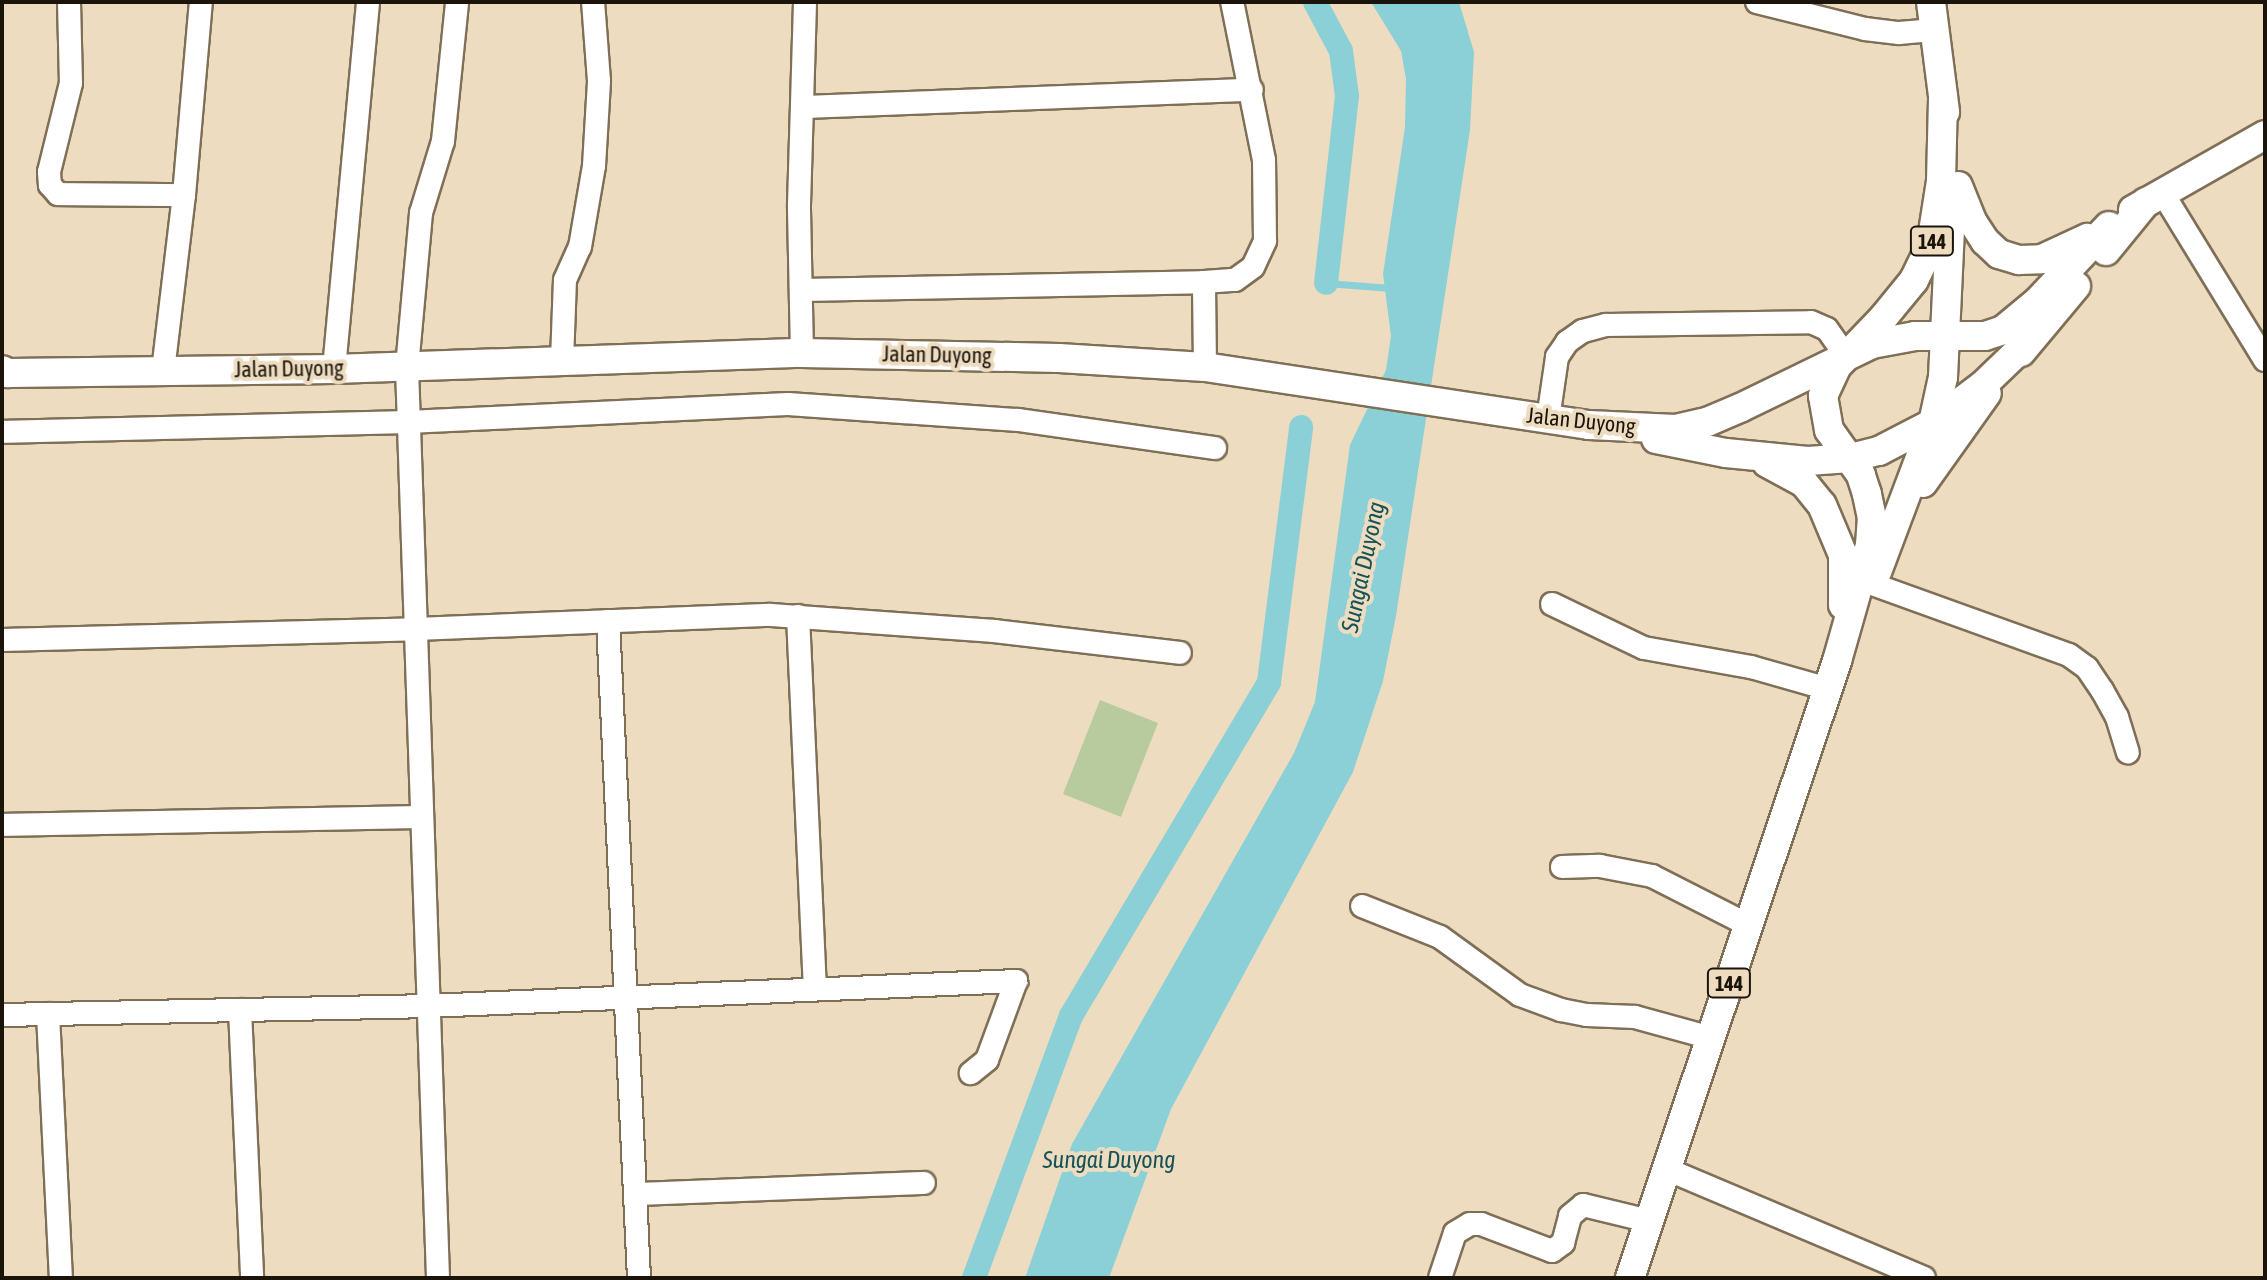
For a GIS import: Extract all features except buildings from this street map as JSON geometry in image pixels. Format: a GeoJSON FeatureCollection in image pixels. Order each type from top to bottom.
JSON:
{"type":"FeatureCollection","features":[{"type":"Feature","properties":{"kind":"main road","name":"144"},"geometry":{"type":"LineString","coordinates":[[1837,661],[1893,532],[1933,423],[1946,338],[1952,219],[1949,154],[1933,16]]}},
{"type":"Feature","properties":{"kind":"main road","name":"144"},"geometry":{"type":"LineString","coordinates":[[1630,1278],[1828,689],[1870,545],[1872,518],[1867,494],[1850,458],[1829,430],[1823,396],[1828,381],[1846,356],[1914,280],[1931,245],[1941,181],[1943,97]]}},
{"type":"Feature","properties":{"kind":"main road"},"geometry":{"type":"LineString","coordinates":[[1949,154],[1972,221],[1985,241],[1999,254],[2019,260],[2042,259],[2109,226],[2265,135]]}},
{"type":"Feature","properties":{"kind":"main road"},"geometry":{"type":"LineString","coordinates":[[1893,532],[1933,467],[2033,337],[2154,197]]}},
{"type":"Feature","properties":{"kind":"main road"},"geometry":{"type":"LineString","coordinates":[[1846,356],[1897,337],[1985,336],[2011,325],[2109,226]]}},
{"type":"Feature","properties":{"kind":"main road"},"geometry":{"type":"LineString","coordinates":[[1589,425],[1750,456],[1808,461],[1850,458],[1901,442],[1933,423],[1983,385],[2033,337]]}},
{"type":"Feature","properties":{"kind":"main road","name":"Jalan Duyong"},"geometry":{"type":"LineString","coordinates":[[4,374],[334,369],[802,353],[1059,358],[1205,367],[1589,425],[1676,429],[1707,422],[1846,356]]}},
{"type":"Feature","properties":{"kind":"main road"},"geometry":{"type":"LineString","coordinates":[[1750,456],[1804,483],[1822,505],[1836,531],[1843,555],[1845,595],[1837,661]]}},
{"type":"Feature","properties":{"kind":"street"},"geometry":{"type":"LineString","coordinates":[[69,2],[71,83],[49,172],[50,185],[58,194],[184,195]]}},
{"type":"Feature","properties":{"kind":"street"},"geometry":{"type":"LineString","coordinates":[[163,371],[184,195],[201,2]]}},
{"type":"Feature","properties":{"kind":"street"},"geometry":{"type":"LineString","coordinates":[[334,369],[368,2]]}},
{"type":"Feature","properties":{"kind":"street"},"geometry":{"type":"LineString","coordinates":[[438,1278],[407,367],[421,213],[443,141],[457,2]]}},
{"type":"Feature","properties":{"kind":"street"},"geometry":{"type":"LineString","coordinates":[[562,361],[565,280],[586,221],[595,155],[599,81],[593,2]]}},
{"type":"Feature","properties":{"kind":"street"},"geometry":{"type":"LineString","coordinates":[[802,353],[805,2]]}},
{"type":"Feature","properties":{"kind":"street"},"geometry":{"type":"LineString","coordinates":[[801,290],[1235,280],[1253,267],[1265,241],[1264,160],[1232,2]]}},
{"type":"Feature","properties":{"kind":"street"},"geometry":{"type":"LineString","coordinates":[[1757,2],[1865,29],[1899,33],[1933,16]]}},
{"type":"Feature","properties":{"kind":"street"},"geometry":{"type":"LineString","coordinates":[[803,107],[1252,90]]}},
{"type":"Feature","properties":{"kind":"street"},"geometry":{"type":"LineString","coordinates":[[2154,197],[2265,360]]}},
{"type":"Feature","properties":{"kind":"street"},"geometry":{"type":"LineString","coordinates":[[1204,282],[1205,367]]}},
{"type":"Feature","properties":{"kind":"street"},"geometry":{"type":"LineString","coordinates":[[1548,419],[1557,357],[1575,336],[1606,325],[1811,322],[1827,329],[1846,356]]}},
{"type":"Feature","properties":{"kind":"street"},"geometry":{"type":"LineString","coordinates":[[2,432],[408,422],[788,404],[1018,420],[1215,448]]}},
{"type":"Feature","properties":{"kind":"street"},"geometry":{"type":"LineString","coordinates":[[1872,584],[2069,655],[2087,668],[2102,690],[2117,717],[2128,752]]}},
{"type":"Feature","properties":{"kind":"street"},"geometry":{"type":"LineString","coordinates":[[1552,604],[1644,648],[1751,667],[1828,689]]}},
{"type":"Feature","properties":{"kind":"street"},"geometry":{"type":"LineString","coordinates":[[2,640],[798,616],[994,631],[1180,653]]}},
{"type":"Feature","properties":{"kind":"street"},"geometry":{"type":"LineString","coordinates":[[798,616],[815,989]]}},
{"type":"Feature","properties":{"kind":"street"},"geometry":{"type":"LineString","coordinates":[[608,621],[639,1278]]}},
{"type":"Feature","properties":{"kind":"street"},"geometry":{"type":"LineString","coordinates":[[2,825],[422,817]]}},
{"type":"Feature","properties":{"kind":"street"},"geometry":{"type":"LineString","coordinates":[[1562,867],[1600,866],[1652,876],[1748,925]]}},
{"type":"Feature","properties":{"kind":"street"},"geometry":{"type":"LineString","coordinates":[[1362,906],[1440,937],[1520,995],[1561,1010],[1587,1015],[1635,1017],[1711,1038]]}},
{"type":"Feature","properties":{"kind":"street"},"geometry":{"type":"LineString","coordinates":[[2,1015],[428,1006],[1016,981],[987,1060],[971,1073]]}},
{"type":"Feature","properties":{"kind":"street"},"geometry":{"type":"LineString","coordinates":[[240,1010],[252,1278]]}},
{"type":"Feature","properties":{"kind":"street"},"geometry":{"type":"LineString","coordinates":[[48,1014],[61,1278]]}},
{"type":"Feature","properties":{"kind":"street"},"geometry":{"type":"LineString","coordinates":[[1666,1169],[1924,1278]]}},
{"type":"Feature","properties":{"kind":"street"},"geometry":{"type":"LineString","coordinates":[[636,1194],[924,1183]]}},
{"type":"Feature","properties":{"kind":"street"},"geometry":{"type":"LineString","coordinates":[[1440,1278],[1455,1233],[1470,1224],[1481,1224],[1552,1251],[1563,1243],[1570,1216],[1583,1205],[1649,1221]]}},
{"type":"Feature","properties":{"kind":"green space"},"geometry":{"type":"Polygon","coordinates":[[[1100,700],[1158,723],[1121,817],[1063,794],[1100,700]]]}},
{"type":"Feature","properties":{"kind":"water","name":"Sungai Duyong"},"geometry":{"type":"Polygon","coordinates":[[[1371,2],[1459,2],[1474,52],[1470,130],[1396,616],[1383,681],[1353,772],[1171,1109],[1109,1278],[1025,1278],[1072,1144],[1294,753],[1315,702],[1350,445],[1386,370],[1391,336],[1383,274],[1405,127],[1406,79],[1401,51],[1371,2]]]}},
{"type":"Feature","properties":{"kind":"waterway"},"geometry":{"type":"LineString","coordinates":[[1315,2],[1341,51],[1347,96],[1326,283]]}},
{"type":"Feature","properties":{"kind":"waterway"},"geometry":{"type":"LineString","coordinates":[[1326,283],[1391,288]]}},
{"type":"Feature","properties":{"kind":"waterway"},"geometry":{"type":"LineString","coordinates":[[974,1278],[1071,1016],[1269,682],[1301,427]]}}]}
